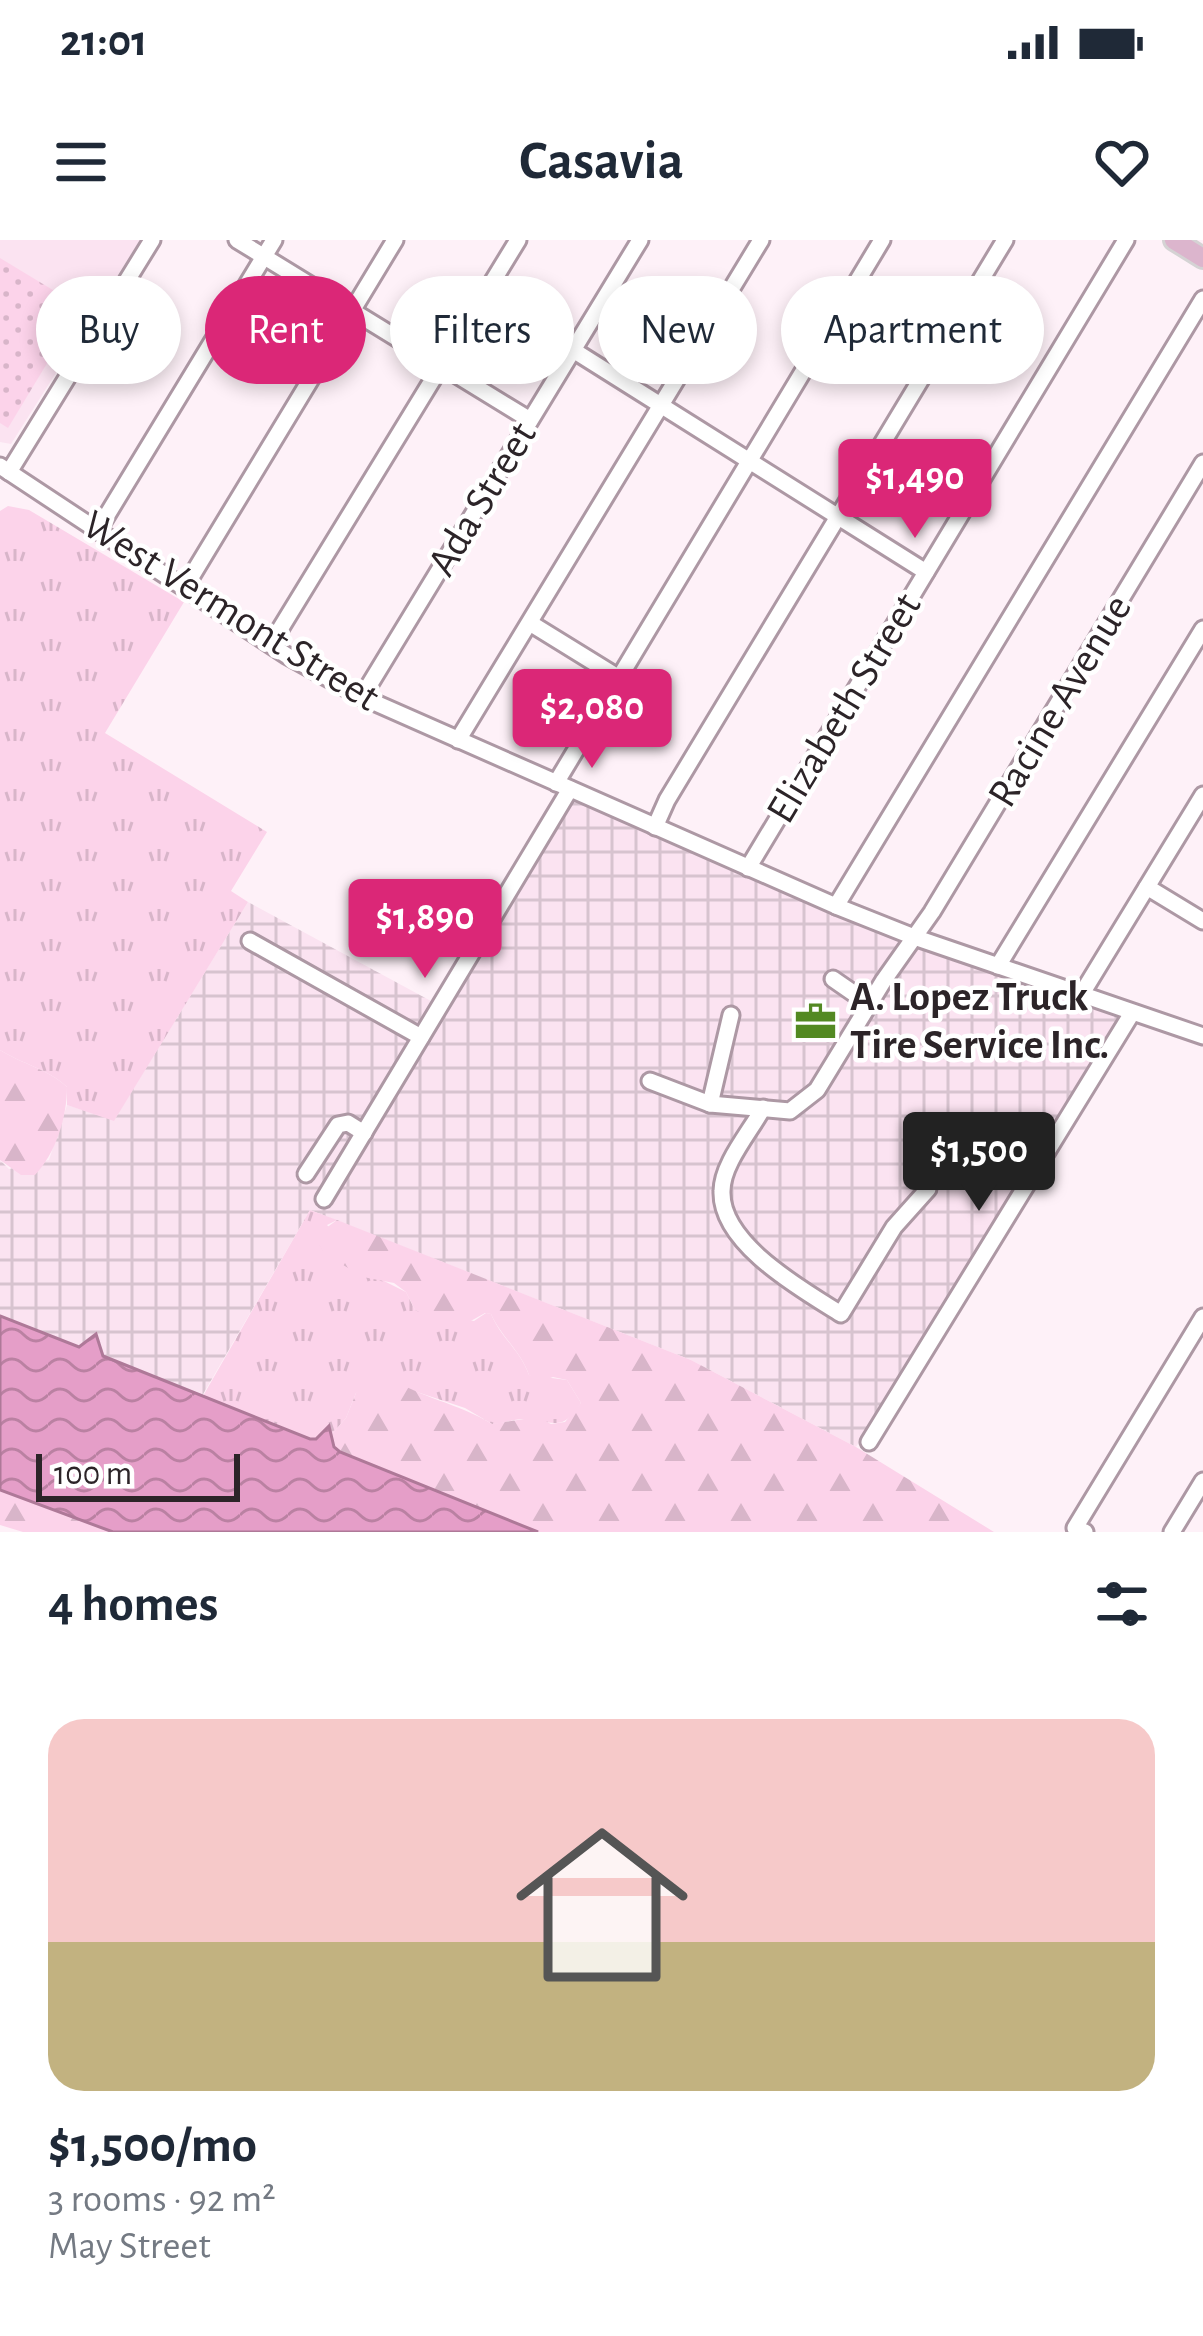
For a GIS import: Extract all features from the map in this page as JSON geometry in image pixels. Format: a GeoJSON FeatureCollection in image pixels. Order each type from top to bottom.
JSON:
{"type":"FeatureCollection","features":[{"type":"Feature","properties":{"kind":"main road"},"geometry":{"type":"LineString","coordinates":[[1174,240],[1203,258]]}},
{"type":"Feature","properties":{"kind":"street"},"geometry":{"type":"LineString","coordinates":[[4,469],[152,240]]}},
{"type":"Feature","properties":{"kind":"street"},"geometry":{"type":"LineString","coordinates":[[237,240],[296,276]]}},
{"type":"Feature","properties":{"kind":"street"},"geometry":{"type":"LineString","coordinates":[[98,530],[274,240]]}},
{"type":"Feature","properties":{"kind":"street"},"geometry":{"type":"LineString","coordinates":[[366,288],[395,240]]}},
{"type":"Feature","properties":{"kind":"street"},"geometry":{"type":"LineString","coordinates":[[496,276],[518,240]]}},
{"type":"Feature","properties":{"kind":"street","name":"Ada Street"},"geometry":{"type":"LineString","coordinates":[[574,347],[640,240]]}},
{"type":"Feature","properties":{"kind":"street"},"geometry":{"type":"LineString","coordinates":[[458,740],[761,240]]}},
{"type":"Feature","properties":{"kind":"street"},"geometry":{"type":"LineString","coordinates":[[324,1199],[421,1037],[619,678],[883,240]]}},
{"type":"Feature","properties":{"kind":"street"},"geometry":{"type":"LineString","coordinates":[[655,826],[1005,240]]}},
{"type":"Feature","properties":{"kind":"street","name":"Elizabeth Street"},"geometry":{"type":"LineString","coordinates":[[748,868],[1126,240]]}},
{"type":"Feature","properties":{"kind":"street"},"geometry":{"type":"LineString","coordinates":[[836,906],[1203,299]]}},
{"type":"Feature","properties":{"kind":"street"},"geometry":{"type":"LineString","coordinates":[[574,351],[926,572]]}},
{"type":"Feature","properties":{"kind":"street"},"geometry":{"type":"LineString","coordinates":[[184,587],[308,384]]}},
{"type":"Feature","properties":{"kind":"street"},"geometry":{"type":"LineString","coordinates":[[271,644],[429,384]]}},
{"type":"Feature","properties":{"kind":"street"},"geometry":{"type":"LineString","coordinates":[[472,384],[530,420]]}},
{"type":"Feature","properties":{"kind":"street","name":"Ada Street"},"geometry":{"type":"LineString","coordinates":[[362,697],[552,384]]}},
{"type":"Feature","properties":{"kind":"street","name":"Racine Avenue"},"geometry":{"type":"LineString","coordinates":[[763,1108],[790,1111],[817,1090],[1203,463]]}},
{"type":"Feature","properties":{"kind":"street","name":"West Vermont Street"},"geometry":{"type":"LineString","coordinates":[[4,469],[271,644],[362,697],[836,906],[1203,1036]]}},
{"type":"Feature","properties":{"kind":"street"},"geometry":{"type":"LineString","coordinates":[[530,622],[619,678]]}},
{"type":"Feature","properties":{"kind":"street"},"geometry":{"type":"LineString","coordinates":[[998,966],[1203,629]]}},
{"type":"Feature","properties":{"kind":"street"},"geometry":{"type":"LineString","coordinates":[[1082,995],[1203,795]]}},
{"type":"Feature","properties":{"kind":"street"},"geometry":{"type":"LineString","coordinates":[[1147,886],[1203,921]]}},
{"type":"Feature","properties":{"kind":"street"},"geometry":{"type":"LineString","coordinates":[[250,941],[421,1037]]}},
{"type":"Feature","properties":{"kind":"street"},"geometry":{"type":"LineString","coordinates":[[833,979],[869,1004]]}},
{"type":"Feature","properties":{"kind":"street"},"geometry":{"type":"LineString","coordinates":[[869,1442],[1132,1012]]}},
{"type":"Feature","properties":{"kind":"street"},"geometry":{"type":"LineString","coordinates":[[710,1103],[731,1015]]}},
{"type":"Feature","properties":{"kind":"street"},"geometry":{"type":"LineString","coordinates":[[650,1081],[710,1103],[763,1108],[727,1172],[721,1189],[723,1204],[765,1265],[841,1314],[894,1227],[928,1189]]}},
{"type":"Feature","properties":{"kind":"street"},"geometry":{"type":"LineString","coordinates":[[306,1174],[338,1125],[348,1123],[364,1133]]}},
{"type":"Feature","properties":{"kind":"street"},"geometry":{"type":"LineString","coordinates":[[1080,1530],[1203,1317]]}},
{"type":"Feature","properties":{"kind":"street"},"geometry":{"type":"LineString","coordinates":[[1172,1532],[1203,1481]]}},
{"type":"Feature","properties":{"kind":"shaded area"},"geometry":{"type":"Polygon","coordinates":[[[0,240],[140,240],[117,276],[36,276],[36,384],[49,384],[11,444],[0,442],[0,240]]]}},
{"type":"Feature","properties":{"kind":"shaded area"},"geometry":{"type":"Polygon","coordinates":[[[576,791],[832,902],[1124,1007],[856,1447],[691,1360],[310,1210],[202,1396],[103,1356],[101,1343],[79,1347],[0,1316],[0,1160],[9,1169],[49,1160],[67,1105],[114,1120],[248,902],[442,1007],[576,791]]]}},
{"type":"Feature","properties":{"kind":"green space"},"geometry":{"type":"Polygon","coordinates":[[[0,258],[36,280],[36,382],[8,428],[0,423],[0,258]]]}},
{"type":"Feature","properties":{"kind":"green space"},"geometry":{"type":"Polygon","coordinates":[[[8,506],[29,510],[184,602],[105,733],[267,832],[231,891],[248,902],[114,1121],[67,1105],[67,1087],[60,1081],[0,1050],[0,511],[8,506]]]}},
{"type":"Feature","properties":{"kind":"green space"},"geometry":{"type":"Polygon","coordinates":[[[0,1050],[67,1087],[59,1134],[35,1175],[21,1175],[0,1160],[0,1050]]]}},
{"type":"Feature","properties":{"kind":"green space"},"geometry":{"type":"Polygon","coordinates":[[[310,1210],[337,1220],[327,1225],[380,1279],[406,1292],[415,1310],[474,1321],[491,1314],[529,1375],[567,1380],[581,1403],[574,1413],[555,1423],[521,1419],[492,1424],[465,1408],[405,1388],[356,1393],[346,1418],[332,1434],[329,1427],[310,1439],[203,1396],[310,1210]]]}},
{"type":"Feature","properties":{"kind":"green space"},"geometry":{"type":"Polygon","coordinates":[[[337,1220],[691,1360],[856,1447],[994,1532],[538,1532],[340,1452],[332,1434],[346,1418],[356,1393],[387,1376],[492,1424],[537,1417],[551,1424],[565,1422],[581,1403],[567,1380],[542,1381],[529,1375],[491,1314],[460,1327],[415,1310],[406,1292],[394,1283],[363,1277],[325,1254],[319,1244],[322,1231],[337,1220]]]}},
{"type":"Feature","properties":{"kind":"green space"},"geometry":{"type":"Polygon","coordinates":[[[0,1490],[113,1532],[23,1532],[0,1525],[0,1490]]]}},
{"type":"Feature","properties":{"kind":"water"},"geometry":{"type":"Polygon","coordinates":[[[0,1316],[79,1347],[96,1334],[103,1356],[310,1439],[329,1426],[340,1452],[538,1532],[113,1532],[0,1490],[0,1316]]]}},
{"type":"Feature","properties":{"kind":"place","name":"A. Lopez Truck Tire Service Inc."},"geometry":{"type":"Point","coordinates":[816,1021]}}]}
